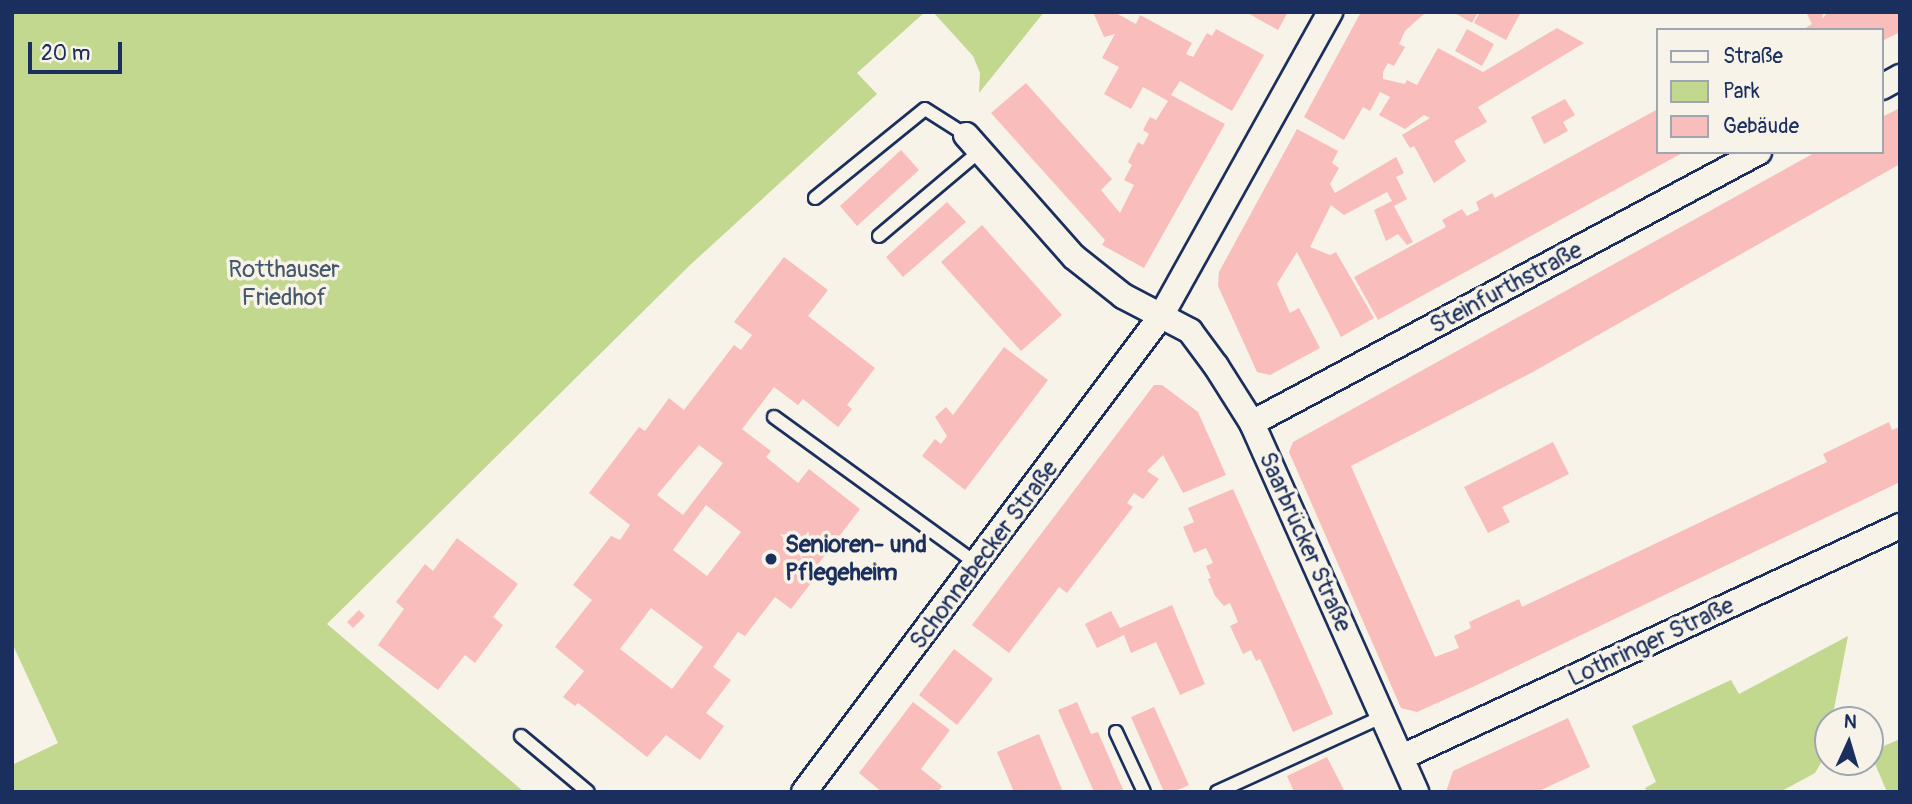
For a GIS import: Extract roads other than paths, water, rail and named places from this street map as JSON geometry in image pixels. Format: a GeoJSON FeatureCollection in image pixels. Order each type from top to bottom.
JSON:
{"type":"FeatureCollection","features":[{"type":"Feature","properties":{"kind":"street","name":"Schonnebecker Straße"},"geometry":{"type":"LineString","coordinates":[[804,792],[978,564],[1161,316],[1330,12]]}},
{"type":"Feature","properties":{"kind":"street"},"geometry":{"type":"LineString","coordinates":[[1884,86],[1900,78]]}},
{"type":"Feature","properties":{"kind":"street"},"geometry":{"type":"LineString","coordinates":[[973,143],[1074,257],[1123,296],[1161,316]]}},
{"type":"Feature","properties":{"kind":"street","name":"Steinfurthstraße"},"geometry":{"type":"LineString","coordinates":[[1252,423],[1755,154]]}},
{"type":"Feature","properties":{"kind":"street","name":"Saarbrücker Straße"},"geometry":{"type":"LineString","coordinates":[[1161,316],[1189,331],[1252,423],[1416,792]]}},
{"type":"Feature","properties":{"kind":"street","name":"Lothringer Straße"},"geometry":{"type":"LineString","coordinates":[[1402,757],[1900,526]]}},
{"type":"Feature","properties":{"kind":"lane"},"geometry":{"type":"LineString","coordinates":[[815,198],[925,110],[973,143],[878,236]]}},
{"type":"Feature","properties":{"kind":"lane"},"geometry":{"type":"LineString","coordinates":[[774,417],[978,564]]}},
{"type":"Feature","properties":{"kind":"lane"},"geometry":{"type":"LineString","coordinates":[[1217,792],[1232,789],[1384,716]]}},
{"type":"Feature","properties":{"kind":"lane"},"geometry":{"type":"LineString","coordinates":[[1116,732],[1144,792]]}},
{"type":"Feature","properties":{"kind":"lane"},"geometry":{"type":"LineString","coordinates":[[521,736],[588,792]]}},
{"type":"Feature","properties":{"kind":"place","name":"Senioren- und Pflegeheim"},"geometry":{"type":"Point","coordinates":[771,559]}},
{"type":"Feature","properties":{"kind":"park label","name":"Rotthauser Friedhof"},"geometry":{"type":"Point","coordinates":[284,284]}}]}
